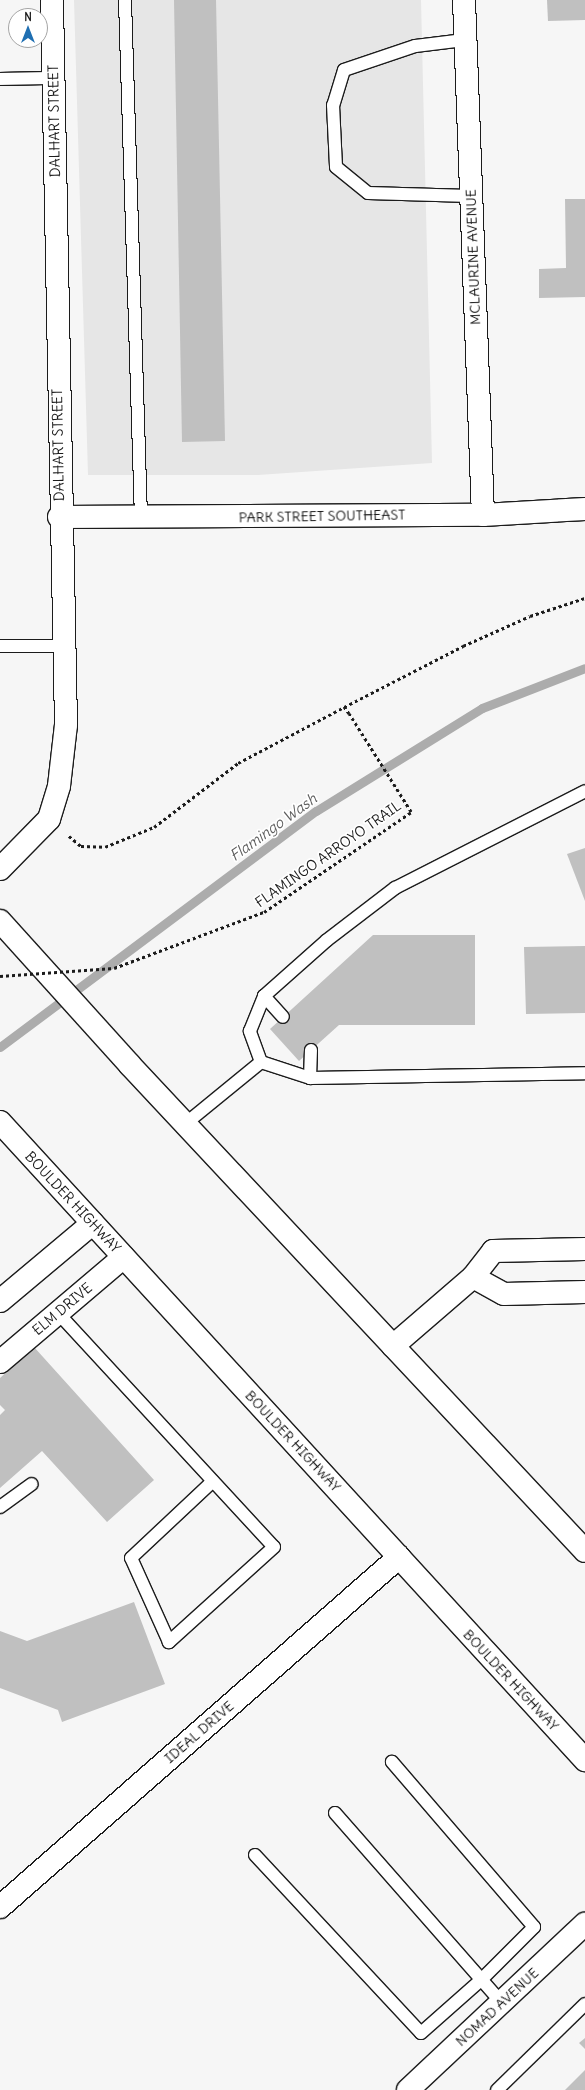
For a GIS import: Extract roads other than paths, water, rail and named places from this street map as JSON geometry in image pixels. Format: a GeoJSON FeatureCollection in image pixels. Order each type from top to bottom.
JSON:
{"type":"FeatureCollection","features":[{"type":"Feature","properties":{"kind":"street","name":"DALHART STREET"},"geometry":{"type":"LineString","coordinates":[[0,869],[49,819],[59,786],[66,725],[59,517],[52,0]]}},
{"type":"Feature","properties":{"kind":"street","name":"MCLAURINE AVENUE"},"geometry":{"type":"LineString","coordinates":[[464,0],[464,40],[483,515]]}},
{"type":"Feature","properties":{"kind":"street","name":"PARK STREET SOUTHEAST"},"geometry":{"type":"LineString","coordinates":[[59,517],[141,518],[483,515],[585,509]]}},
{"type":"Feature","properties":{"kind":"street"},"geometry":{"type":"LineString","coordinates":[[7,928],[129,1064],[585,1551]]}},
{"type":"Feature","properties":{"kind":"street","name":"BOULDER HIGHWAY"},"geometry":{"type":"LineString","coordinates":[[0,1122],[585,1760]]}},
{"type":"Feature","properties":{"kind":"street"},"geometry":{"type":"LineString","coordinates":[[0,1300],[93,1223]]}},
{"type":"Feature","properties":{"kind":"street"},"geometry":{"type":"LineString","coordinates":[[394,1346],[473,1277],[493,1251],[585,1249]]}},
{"type":"Feature","properties":{"kind":"street","name":"ELM DRIVE"},"geometry":{"type":"LineString","coordinates":[[0,1362],[124,1257]]}},
{"type":"Feature","properties":{"kind":"street"},"geometry":{"type":"LineString","coordinates":[[473,1277],[504,1294],[585,1292]]}},
{"type":"Feature","properties":{"kind":"street","name":"IDEAL DRIVE"},"geometry":{"type":"LineString","coordinates":[[0,1907],[399,1557]]}},
{"type":"Feature","properties":{"kind":"street","name":"NOMAD AVENUE"},"geometry":{"type":"LineString","coordinates":[[408,2090],[585,1924]]}},
{"type":"Feature","properties":{"kind":"lane"},"geometry":{"type":"LineString","coordinates":[[125,0],[141,518]]}},
{"type":"Feature","properties":{"kind":"lane"},"geometry":{"type":"LineString","coordinates":[[464,40],[415,46],[344,70],[333,105],[336,167],[368,193],[470,196]]}},
{"type":"Feature","properties":{"kind":"lane"},"geometry":{"type":"LineString","coordinates":[[0,79],[54,78]]}},
{"type":"Feature","properties":{"kind":"lane"},"geometry":{"type":"LineString","coordinates":[[0,646],[63,646]]}},
{"type":"Feature","properties":{"kind":"lane"},"geometry":{"type":"LineString","coordinates":[[261,1062],[250,1031],[264,996],[327,940],[395,888],[585,791]]}},
{"type":"Feature","properties":{"kind":"lane"},"geometry":{"type":"LineString","coordinates":[[264,996],[283,1017]]}},
{"type":"Feature","properties":{"kind":"lane"},"geometry":{"type":"LineString","coordinates":[[310,1078],[311,1050]]}},
{"type":"Feature","properties":{"kind":"lane"},"geometry":{"type":"LineString","coordinates":[[261,1062],[310,1078],[585,1073]]}},
{"type":"Feature","properties":{"kind":"lane"},"geometry":{"type":"LineString","coordinates":[[185,1124],[261,1062]]}},
{"type":"Feature","properties":{"kind":"lane"},"geometry":{"type":"LineString","coordinates":[[58,1313],[274,1547],[169,1642],[131,1558],[213,1481]]}},
{"type":"Feature","properties":{"kind":"lane"},"geometry":{"type":"LineString","coordinates":[[0,1507],[32,1484]]}},
{"type":"Feature","properties":{"kind":"lane"},"geometry":{"type":"LineString","coordinates":[[255,1855],[421,2033],[481,1980],[534,1927],[392,1762]]}},
{"type":"Feature","properties":{"kind":"lane"},"geometry":{"type":"LineString","coordinates":[[335,1813],[502,2003]]}},
{"type":"Feature","properties":{"kind":"lane"},"geometry":{"type":"LineString","coordinates":[[497,2090],[585,2004]]}},
{"type":"Feature","properties":{"kind":"waterway","name":"Flamingo Wash"},"geometry":{"type":"LineString","coordinates":[[0,1047],[316,811],[482,708],[585,668]]}}]}
